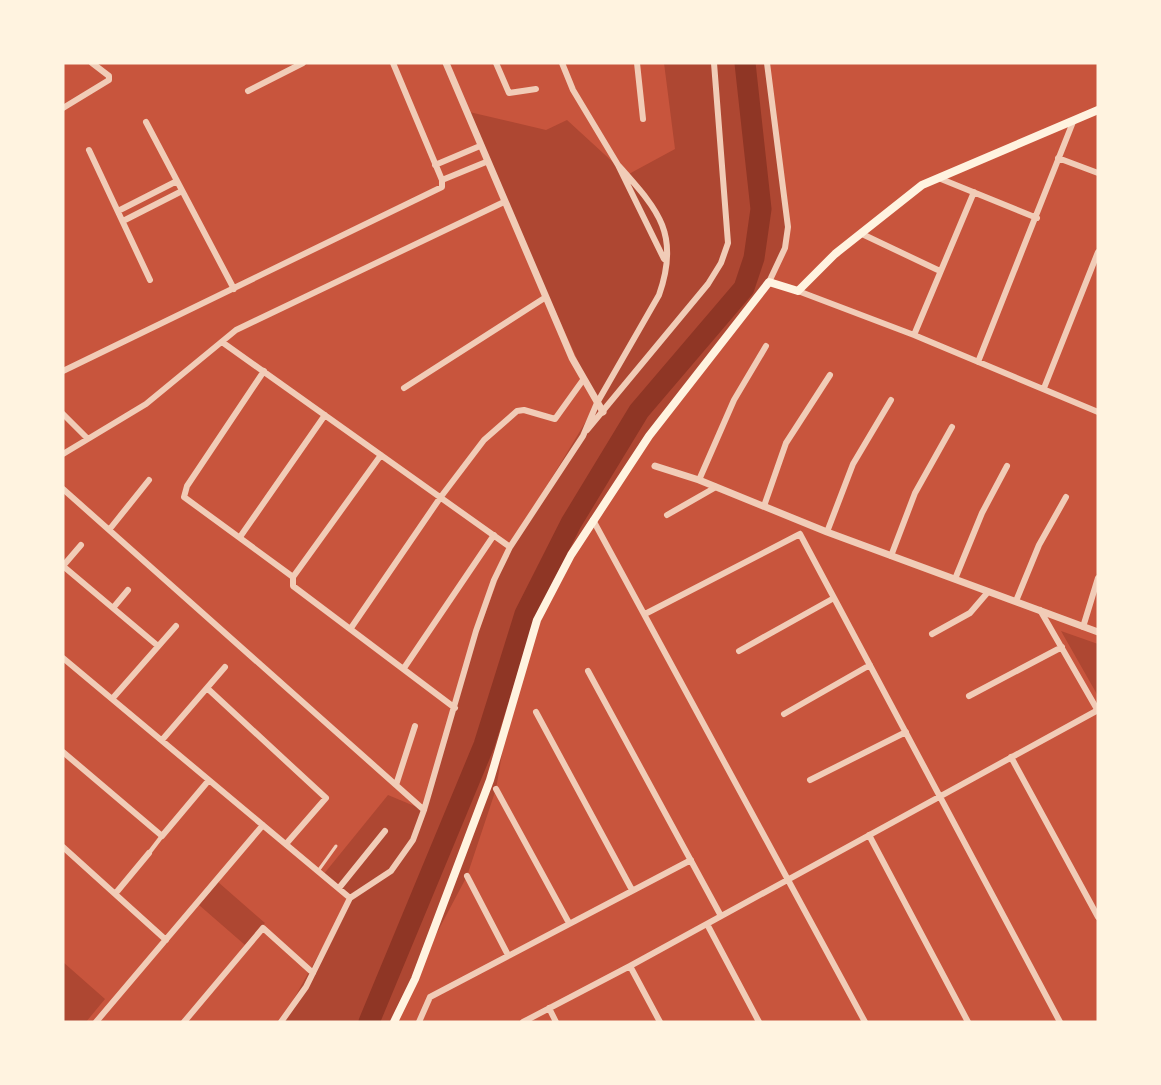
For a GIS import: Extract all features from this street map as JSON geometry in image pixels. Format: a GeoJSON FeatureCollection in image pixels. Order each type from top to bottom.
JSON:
{"type":"FeatureCollection","features":[{"type":"Feature","properties":{"kind":"main road"},"geometry":{"type":"LineString","coordinates":[[394,1022],[415,979],[490,780],[530,637],[571,555],[649,436],[769,282],[798,291],[821,266],[922,185],[941,179],[1098,110]]}},
{"type":"Feature","properties":{"kind":"street"},"geometry":{"type":"LineString","coordinates":[[63,108],[109,80],[109,76],[92,63]]}},
{"type":"Feature","properties":{"kind":"street"},"geometry":{"type":"LineString","coordinates":[[248,91],[303,63]]}},
{"type":"Feature","properties":{"kind":"street"},"geometry":{"type":"LineString","coordinates":[[63,371],[442,187],[442,180],[393,63]]}},
{"type":"Feature","properties":{"kind":"street"},"geometry":{"type":"LineString","coordinates":[[446,63],[486,162],[583,380],[603,412]]}},
{"type":"Feature","properties":{"kind":"street"},"geometry":{"type":"LineString","coordinates":[[496,63],[509,93],[536,89]]}},
{"type":"Feature","properties":{"kind":"street"},"geometry":{"type":"LineString","coordinates":[[562,63],[573,90],[618,165],[665,261]]}},
{"type":"Feature","properties":{"kind":"street"},"geometry":{"type":"LineString","coordinates":[[637,63],[643,119]]}},
{"type":"Feature","properties":{"kind":"street"},"geometry":{"type":"LineString","coordinates":[[280,1022],[313,973],[350,897],[376,882],[402,857],[424,810],[476,631],[494,580],[510,547],[583,436],[708,284],[721,262],[728,243],[714,63]]}},
{"type":"Feature","properties":{"kind":"street"},"geometry":{"type":"LineString","coordinates":[[767,63],[788,227],[785,248],[769,282]]}},
{"type":"Feature","properties":{"kind":"street"},"geometry":{"type":"LineString","coordinates":[[146,122],[234,289]]}},
{"type":"Feature","properties":{"kind":"street"},"geometry":{"type":"LineString","coordinates":[[978,362],[1073,122]]}},
{"type":"Feature","properties":{"kind":"street"},"geometry":{"type":"LineString","coordinates":[[435,165],[480,147]]}},
{"type":"Feature","properties":{"kind":"street"},"geometry":{"type":"LineString","coordinates":[[89,150],[150,280]]}},
{"type":"Feature","properties":{"kind":"street"},"geometry":{"type":"LineString","coordinates":[[1058,158],[1098,173]]}},
{"type":"Feature","properties":{"kind":"street"},"geometry":{"type":"LineString","coordinates":[[442,180],[486,162]]}},
{"type":"Feature","properties":{"kind":"street"},"geometry":{"type":"LineString","coordinates":[[583,436],[597,403],[659,295],[664,279],[662,221],[655,207],[618,165]]}},
{"type":"Feature","properties":{"kind":"street"},"geometry":{"type":"LineString","coordinates":[[941,179],[1036,218]]}},
{"type":"Feature","properties":{"kind":"street"},"geometry":{"type":"LineString","coordinates":[[118,211],[177,181]]}},
{"type":"Feature","properties":{"kind":"street"},"geometry":{"type":"LineString","coordinates":[[123,221],[182,191]]}},
{"type":"Feature","properties":{"kind":"street"},"geometry":{"type":"LineString","coordinates":[[914,335],[974,192]]}},
{"type":"Feature","properties":{"kind":"street"},"geometry":{"type":"LineString","coordinates":[[63,454],[146,404],[222,342],[250,323],[504,202]]}},
{"type":"Feature","properties":{"kind":"street"},"geometry":{"type":"LineString","coordinates":[[862,234],[940,271]]}},
{"type":"Feature","properties":{"kind":"street"},"geometry":{"type":"LineString","coordinates":[[1044,388],[1098,252]]}},
{"type":"Feature","properties":{"kind":"street"},"geometry":{"type":"LineString","coordinates":[[798,291],[914,335],[1098,412]]}},
{"type":"Feature","properties":{"kind":"street"},"geometry":{"type":"LineString","coordinates":[[404,388],[546,297]]}},
{"type":"Feature","properties":{"kind":"street"},"geometry":{"type":"LineString","coordinates":[[222,342],[510,547]]}},
{"type":"Feature","properties":{"kind":"street"},"geometry":{"type":"LineString","coordinates":[[699,480],[734,400],[766,346]]}},
{"type":"Feature","properties":{"kind":"street"},"geometry":{"type":"LineString","coordinates":[[264,370],[184,492],[188,501],[293,577]]}},
{"type":"Feature","properties":{"kind":"street"},"geometry":{"type":"LineString","coordinates":[[764,506],[786,443],[830,375]]}},
{"type":"Feature","properties":{"kind":"street"},"geometry":{"type":"LineString","coordinates":[[351,628],[440,498],[484,440],[507,417],[524,410],[555,419],[583,380]]}},
{"type":"Feature","properties":{"kind":"street"},"geometry":{"type":"LineString","coordinates":[[827,532],[854,464],[891,400]]}},
{"type":"Feature","properties":{"kind":"street"},"geometry":{"type":"LineString","coordinates":[[63,414],[87,438]]}},
{"type":"Feature","properties":{"kind":"street"},"geometry":{"type":"LineString","coordinates":[[240,537],[325,415]]}},
{"type":"Feature","properties":{"kind":"street"},"geometry":{"type":"LineString","coordinates":[[891,556],[915,493],[952,427]]}},
{"type":"Feature","properties":{"kind":"street"},"geometry":{"type":"LineString","coordinates":[[381,455],[293,577],[293,586],[455,708]]}},
{"type":"Feature","properties":{"kind":"street"},"geometry":{"type":"LineString","coordinates":[[955,579],[982,513],[1007,465]]}},
{"type":"Feature","properties":{"kind":"street"},"geometry":{"type":"LineString","coordinates":[[655,466],[699,480],[805,524],[1098,632]]}},
{"type":"Feature","properties":{"kind":"street"},"geometry":{"type":"LineString","coordinates":[[109,530],[149,480]]}},
{"type":"Feature","properties":{"kind":"street"},"geometry":{"type":"LineString","coordinates":[[667,515],[716,487]]}},
{"type":"Feature","properties":{"kind":"street"},"geometry":{"type":"LineString","coordinates":[[63,489],[424,810]]}},
{"type":"Feature","properties":{"kind":"street"},"geometry":{"type":"LineString","coordinates":[[1016,601],[1039,545],[1066,497]]}},
{"type":"Feature","properties":{"kind":"street"},"geometry":{"type":"LineString","coordinates":[[593,519],[865,1022]]}},
{"type":"Feature","properties":{"kind":"street"},"geometry":{"type":"LineString","coordinates":[[645,614],[800,534],[805,524]]}},
{"type":"Feature","properties":{"kind":"street"},"geometry":{"type":"LineString","coordinates":[[800,534],[1060,1022]]}},
{"type":"Feature","properties":{"kind":"street"},"geometry":{"type":"LineString","coordinates":[[404,668],[494,535]]}},
{"type":"Feature","properties":{"kind":"street"},"geometry":{"type":"LineString","coordinates":[[81,545],[63,566],[158,646]]}},
{"type":"Feature","properties":{"kind":"street"},"geometry":{"type":"LineString","coordinates":[[1083,627],[1098,578]]}},
{"type":"Feature","properties":{"kind":"street"},"geometry":{"type":"LineString","coordinates":[[113,608],[128,590]]}},
{"type":"Feature","properties":{"kind":"street"},"geometry":{"type":"LineString","coordinates":[[932,634],[969,613],[988,592]]}},
{"type":"Feature","properties":{"kind":"street"},"geometry":{"type":"LineString","coordinates":[[739,651],[834,598]]}},
{"type":"Feature","properties":{"kind":"street"},"geometry":{"type":"LineString","coordinates":[[523,1022],[1098,711],[1040,609]]}},
{"type":"Feature","properties":{"kind":"street"},"geometry":{"type":"LineString","coordinates":[[112,699],[176,626]]}},
{"type":"Feature","properties":{"kind":"street"},"geometry":{"type":"LineString","coordinates":[[969,696],[1062,647]]}},
{"type":"Feature","properties":{"kind":"street"},"geometry":{"type":"LineString","coordinates":[[63,658],[350,897]]}},
{"type":"Feature","properties":{"kind":"street"},"geometry":{"type":"LineString","coordinates":[[784,714],[870,665]]}},
{"type":"Feature","properties":{"kind":"street"},"geometry":{"type":"LineString","coordinates":[[162,740],[225,667]]}},
{"type":"Feature","properties":{"kind":"street"},"geometry":{"type":"LineString","coordinates":[[588,671],[721,916]]}},
{"type":"Feature","properties":{"kind":"street"},"geometry":{"type":"LineString","coordinates":[[207,688],[326,798],[286,844]]}},
{"type":"Feature","properties":{"kind":"street"},"geometry":{"type":"LineString","coordinates":[[536,712],[632,890]]}},
{"type":"Feature","properties":{"kind":"street"},"geometry":{"type":"LineString","coordinates":[[396,785],[415,726]]}},
{"type":"Feature","properties":{"kind":"street"},"geometry":{"type":"LineString","coordinates":[[810,780],[906,732]]}},
{"type":"Feature","properties":{"kind":"street"},"geometry":{"type":"LineString","coordinates":[[63,752],[162,836]]}},
{"type":"Feature","properties":{"kind":"street"},"geometry":{"type":"LineString","coordinates":[[1011,757],[1098,917]]}},
{"type":"Feature","properties":{"kind":"street"},"geometry":{"type":"LineString","coordinates":[[115,894],[209,780]]}},
{"type":"Feature","properties":{"kind":"street"},"geometry":{"type":"LineString","coordinates":[[496,789],[569,923]]}},
{"type":"Feature","properties":{"kind":"street"},"geometry":{"type":"LineString","coordinates":[[96,1022],[263,825]]}},
{"type":"Feature","properties":{"kind":"street"},"geometry":{"type":"LineString","coordinates":[[339,888],[385,831]]}},
{"type":"Feature","properties":{"kind":"street"},"geometry":{"type":"LineString","coordinates":[[869,835],[968,1022]]}},
{"type":"Feature","properties":{"kind":"street"},"geometry":{"type":"LineString","coordinates":[[63,847],[166,940]]}},
{"type":"Feature","properties":{"kind":"street"},"geometry":{"type":"LineString","coordinates":[[419,1022],[430,997],[691,860]]}},
{"type":"Feature","properties":{"kind":"street"},"geometry":{"type":"LineString","coordinates":[[467,876],[508,955]]}},
{"type":"Feature","properties":{"kind":"street"},"geometry":{"type":"LineString","coordinates":[[707,924],[759,1022]]}},
{"type":"Feature","properties":{"kind":"street"},"geometry":{"type":"LineString","coordinates":[[184,1022],[263,928],[313,973]]}},
{"type":"Feature","properties":{"kind":"street"},"geometry":{"type":"LineString","coordinates":[[630,966],[660,1022]]}},
{"type":"Feature","properties":{"kind":"street"},"geometry":{"type":"LineString","coordinates":[[549,1008],[556,1022]]}},
{"type":"Feature","properties":{"kind":"lane"},"geometry":{"type":"LineString","coordinates":[[318,871],[336,846]]}},
{"type":"Feature","properties":{"kind":"shaded area"},"geometry":{"type":"Polygon","coordinates":[[[664,63],[767,63],[788,227],[785,248],[763,290],[649,436],[593,519],[537,620],[510,707],[496,789],[467,876],[421,963],[394,1022],[281,1022],[350,898],[323,875],[388,795],[424,810],[468,660],[510,547],[597,403],[465,111],[546,130],[567,120],[627,175],[675,149],[664,63]]]}},
{"type":"Feature","properties":{"kind":"shaded area"},"geometry":{"type":"Polygon","coordinates":[[[1061,631],[1098,644],[1098,696],[1061,631]]]}},
{"type":"Feature","properties":{"kind":"shaded area"},"geometry":{"type":"Polygon","coordinates":[[[218,882],[265,923],[245,945],[199,905],[218,882]]]}},
{"type":"Feature","properties":{"kind":"shaded area"},"geometry":{"type":"Polygon","coordinates":[[[63,962],[105,999],[86,1022],[63,1022],[63,962]]]}},
{"type":"Feature","properties":{"kind":"waterway"},"geometry":{"type":"LineString","coordinates":[[369,1022],[484,745],[525,614],[571,523],[639,411],[744,288],[754,258],[761,209],[745,63]]}}]}
